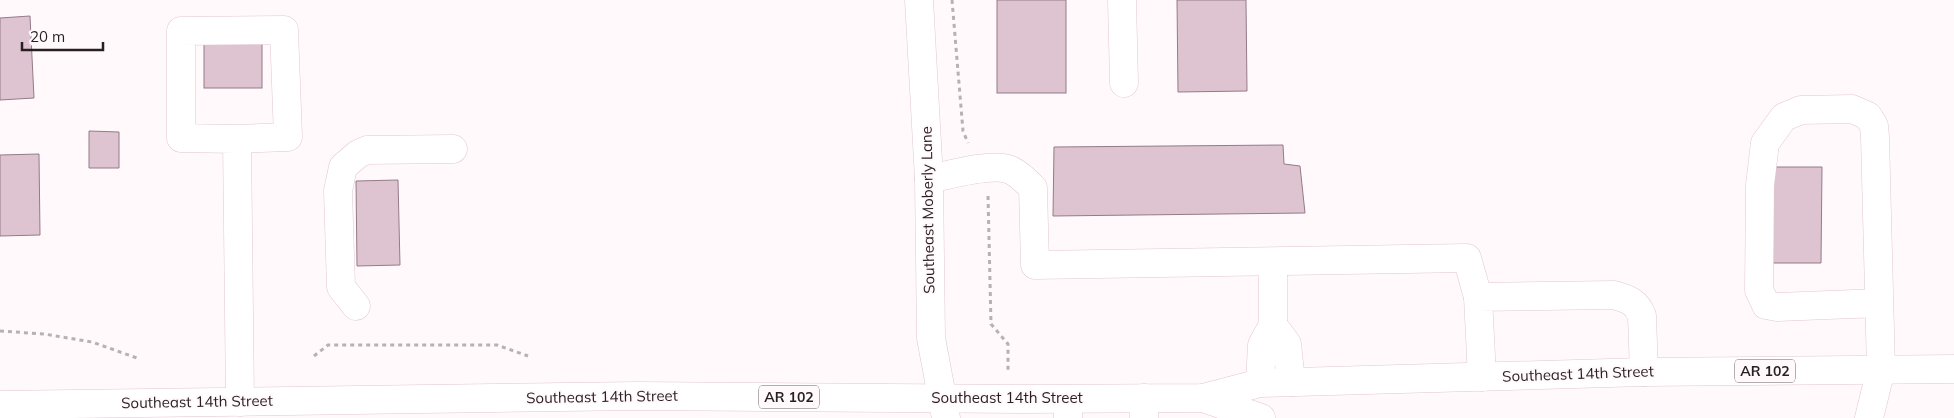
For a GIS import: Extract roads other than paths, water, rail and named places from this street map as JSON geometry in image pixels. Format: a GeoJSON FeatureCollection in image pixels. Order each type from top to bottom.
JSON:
{"type":"FeatureCollection","features":[{"type":"Feature","properties":{"kind":"main road","name":"Southeast Moberly Lane"},"geometry":{"type":"LineString","coordinates":[[919,0],[929,178],[930,323],[944,408]]}},
{"type":"Feature","properties":{"kind":"main road"},"geometry":{"type":"LineString","coordinates":[[1122,0],[1124,83]]}},
{"type":"Feature","properties":{"kind":"main road"},"geometry":{"type":"LineString","coordinates":[[284,30],[288,137],[237,139],[180,138],[181,31],[284,30]]}},
{"type":"Feature","properties":{"kind":"main road"},"geometry":{"type":"LineString","coordinates":[[1869,418],[1881,370],[1874,126],[1868,116],[1852,109],[1801,110],[1784,118],[1766,144],[1760,185],[1759,290],[1766,305],[1777,307],[1879,303]]}},
{"type":"Feature","properties":{"kind":"main road"},"geometry":{"type":"LineString","coordinates":[[237,139],[240,402]]}},
{"type":"Feature","properties":{"kind":"main road"},"geometry":{"type":"LineString","coordinates":[[356,306],[341,287],[338,191],[343,167],[358,154],[367,150],[453,148]]}},
{"type":"Feature","properties":{"kind":"main road"},"geometry":{"type":"LineString","coordinates":[[929,178],[986,168],[1008,168],[1018,174],[1034,188],[1035,265],[1467,258],[1478,298],[1482,377]]}},
{"type":"Feature","properties":{"kind":"main road"},"geometry":{"type":"LineString","coordinates":[[1260,382],[1262,345],[1273,325],[1273,262]]}},
{"type":"Feature","properties":{"kind":"main road"},"geometry":{"type":"LineString","coordinates":[[1478,298],[1614,295],[1630,299],[1639,307],[1642,316],[1644,372]]}},
{"type":"Feature","properties":{"kind":"main road"},"geometry":{"type":"LineString","coordinates":[[1273,325],[1287,344],[1291,382]]}},
{"type":"Feature","properties":{"kind":"main road","name":"Southeast 14th Street"},"geometry":{"type":"LineString","coordinates":[[0,405],[638,396],[944,408],[1144,408],[1203,398],[1260,382],[1644,372],[1954,369]]}},
{"type":"Feature","properties":{"kind":"main road","name":"Southeast 14th Street"},"geometry":{"type":"LineString","coordinates":[[1203,398],[1261,418]]}}]}
